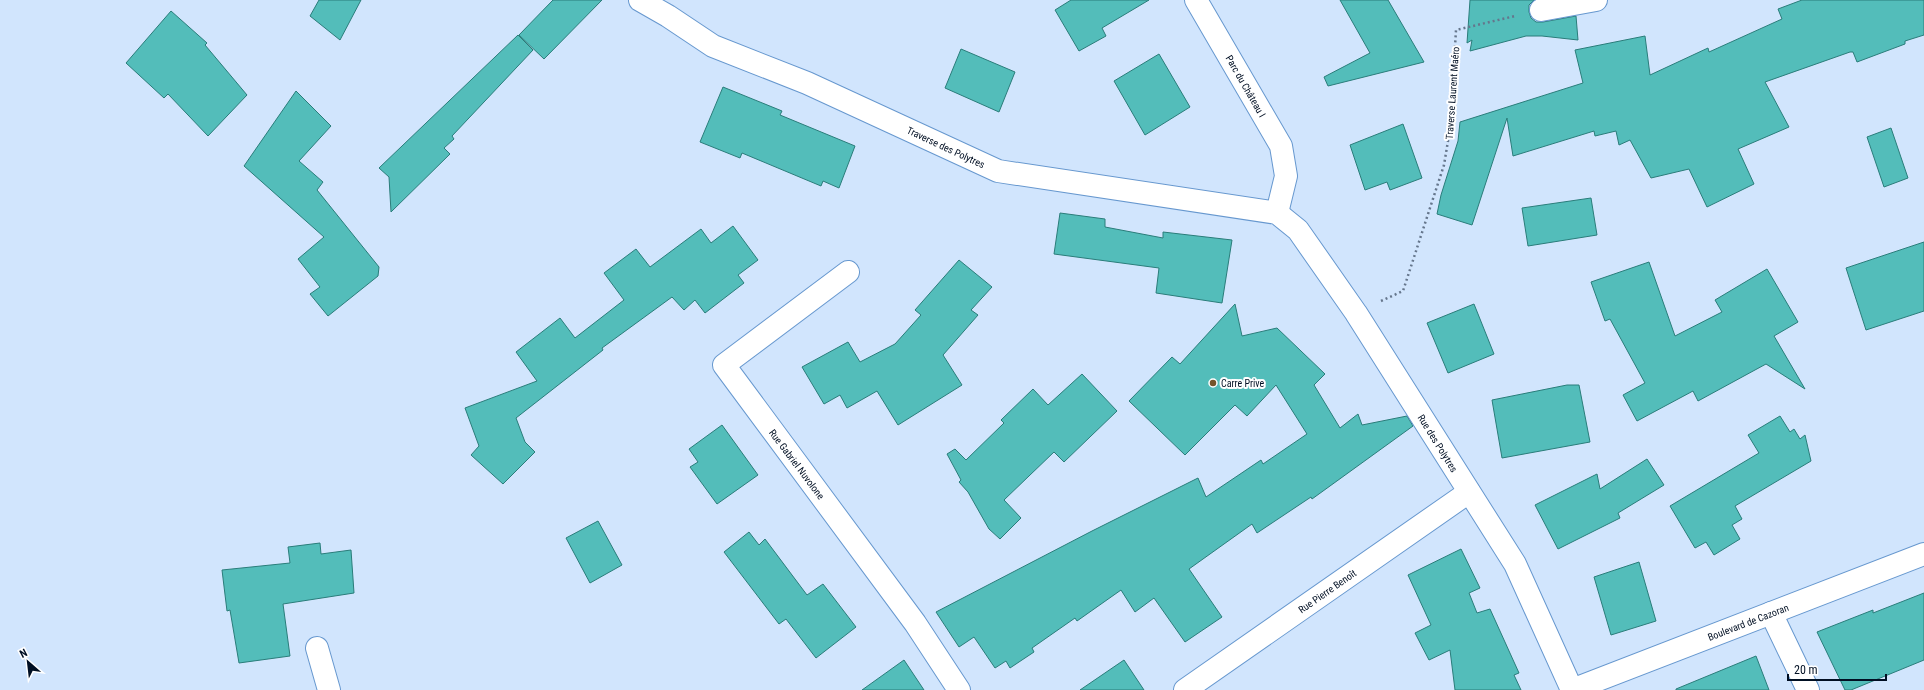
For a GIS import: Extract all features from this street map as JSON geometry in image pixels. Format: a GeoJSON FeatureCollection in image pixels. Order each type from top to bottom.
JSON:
{"type":"FeatureCollection","features":[{"type":"Feature","properties":{"kind":"street","name":"Traverse des Polytres"},"geometry":{"type":"LineString","coordinates":[[640,0],[668,16],[713,46],[807,83],[998,171],[1277,213]]}},
{"type":"Feature","properties":{"kind":"street","name":"Parc du Château I"},"geometry":{"type":"LineString","coordinates":[[1196,0],[1281,146],[1286,176],[1277,213]]}},
{"type":"Feature","properties":{"kind":"street"},"geometry":{"type":"LineString","coordinates":[[1541,10],[1596,0]]}},
{"type":"Feature","properties":{"kind":"street","name":"Rue des Polytres"},"geometry":{"type":"LineString","coordinates":[[1277,213],[1298,230],[1356,313],[1515,564],[1572,690]]}},
{"type":"Feature","properties":{"kind":"street","name":"Rue Gabriel Nuvolone"},"geometry":{"type":"LineString","coordinates":[[848,272],[724,365],[915,623],[959,690]]}},
{"type":"Feature","properties":{"kind":"street","name":"Rue Pierre Benoît"},"geometry":{"type":"LineString","coordinates":[[1185,690],[1469,492]]}},
{"type":"Feature","properties":{"kind":"street","name":"Boulevard de Cazoran"},"geometry":{"type":"LineString","coordinates":[[1572,690],[1924,554]]}},
{"type":"Feature","properties":{"kind":"street"},"geometry":{"type":"LineString","coordinates":[[1771,613],[1808,690]]}},
{"type":"Feature","properties":{"kind":"street"},"geometry":{"type":"LineString","coordinates":[[316,648],[329,690]]}},
{"type":"Feature","properties":{"kind":"path","name":"Traverse Laurent Maéro"},"geometry":{"type":"LineString","coordinates":[[1403,291],[1444,166],[1450,129],[1456,30],[1541,10]]}},
{"type":"Feature","properties":{"kind":"building"},"geometry":{"type":"Polygon","coordinates":[[[319,0],[361,0],[340,40],[310,16],[319,0]]]}},
{"type":"Feature","properties":{"kind":"building"},"geometry":{"type":"Polygon","coordinates":[[[553,0],[602,0],[544,59],[519,35],[553,0]]]}},
{"type":"Feature","properties":{"kind":"building"},"geometry":{"type":"Polygon","coordinates":[[[1071,0],[1149,0],[1102,28],[1106,36],[1079,51],[1055,10],[1071,0]]]}},
{"type":"Feature","properties":{"kind":"building"},"geometry":{"type":"Polygon","coordinates":[[[1340,0],[1388,0],[1424,62],[1328,86],[1324,77],[1370,53],[1340,0]]]}},
{"type":"Feature","properties":{"kind":"building"},"geometry":{"type":"Polygon","coordinates":[[[1470,0],[1534,0],[1529,5],[1529,12],[1531,18],[1536,22],[1576,16],[1578,40],[1542,36],[1526,36],[1470,51],[1472,40],[1467,43],[1470,0]]]}},
{"type":"Feature","properties":{"kind":"building"},"geometry":{"type":"Polygon","coordinates":[[[1802,0],[1924,0],[1924,35],[1905,41],[1905,44],[1857,62],[1853,52],[1850,52],[1765,82],[1789,127],[1738,149],[1754,184],[1707,207],[1689,169],[1651,178],[1630,140],[1619,145],[1616,131],[1595,136],[1594,131],[1513,156],[1507,118],[1472,225],[1437,214],[1441,195],[1458,141],[1460,122],[1583,83],[1575,50],[1645,36],[1650,75],[1708,48],[1709,52],[1782,19],[1778,9],[1802,0]]]}},
{"type":"Feature","properties":{"kind":"building"},"geometry":{"type":"Polygon","coordinates":[[[171,11],[207,43],[205,45],[247,95],[208,136],[168,94],[164,98],[126,63],[171,11]]]}},
{"type":"Feature","properties":{"kind":"building"},"geometry":{"type":"Polygon","coordinates":[[[518,35],[533,50],[452,136],[454,139],[444,148],[450,154],[391,212],[389,177],[379,168],[518,35]]]}},
{"type":"Feature","properties":{"kind":"building"},"geometry":{"type":"Polygon","coordinates":[[[961,49],[1015,72],[999,112],[945,88],[961,49]]]}},
{"type":"Feature","properties":{"kind":"building"},"geometry":{"type":"Polygon","coordinates":[[[1159,54],[1190,107],[1145,135],[1114,81],[1159,54]]]}},
{"type":"Feature","properties":{"kind":"building"},"geometry":{"type":"Polygon","coordinates":[[[723,87],[782,111],[780,115],[855,146],[839,188],[823,181],[821,186],[742,153],[740,158],[700,142],[723,87]]]}},
{"type":"Feature","properties":{"kind":"building"},"geometry":{"type":"Polygon","coordinates":[[[296,91],[331,126],[299,161],[323,182],[317,190],[379,267],[378,276],[328,316],[310,294],[320,287],[298,259],[324,237],[244,166],[296,91]]]}},
{"type":"Feature","properties":{"kind":"building"},"geometry":{"type":"Polygon","coordinates":[[[1403,124],[1422,178],[1390,190],[1387,182],[1365,190],[1350,145],[1403,124]]]}},
{"type":"Feature","properties":{"kind":"building"},"geometry":{"type":"Polygon","coordinates":[[[1891,128],[1908,178],[1884,187],[1867,137],[1891,128]]]}},
{"type":"Feature","properties":{"kind":"building"},"geometry":{"type":"Polygon","coordinates":[[[1591,198],[1597,235],[1528,246],[1522,208],[1591,198]]]}},
{"type":"Feature","properties":{"kind":"building"},"geometry":{"type":"Polygon","coordinates":[[[1060,213],[1105,219],[1105,227],[1163,238],[1163,232],[1232,240],[1222,303],[1156,293],[1159,268],[1054,254],[1060,213]]]}},
{"type":"Feature","properties":{"kind":"building"},"geometry":{"type":"Polygon","coordinates":[[[733,226],[758,260],[738,275],[744,283],[705,313],[695,300],[684,310],[672,297],[602,348],[603,350],[516,418],[525,442],[535,452],[503,484],[471,455],[479,446],[465,408],[537,381],[516,352],[560,318],[575,338],[624,300],[604,273],[636,249],[650,267],[701,229],[711,243],[733,226]]]}},
{"type":"Feature","properties":{"kind":"building"},"geometry":{"type":"Polygon","coordinates":[[[1924,242],[1924,311],[1866,330],[1846,268],[1924,242]]]}},
{"type":"Feature","properties":{"kind":"building"},"geometry":{"type":"Polygon","coordinates":[[[959,260],[992,287],[971,310],[978,315],[943,355],[962,385],[898,425],[877,391],[847,408],[840,395],[824,404],[802,367],[848,342],[860,362],[895,344],[921,315],[915,310],[959,260]]]}},
{"type":"Feature","properties":{"kind":"building"},"geometry":{"type":"Polygon","coordinates":[[[1649,262],[1675,336],[1722,312],[1715,300],[1767,269],[1798,322],[1774,336],[1805,389],[1766,364],[1698,401],[1693,391],[1637,421],[1623,395],[1645,383],[1610,319],[1605,321],[1591,282],[1649,262]]]}},
{"type":"Feature","properties":{"kind":"building"},"geometry":{"type":"Polygon","coordinates":[[[1235,304],[1242,336],[1277,328],[1325,374],[1314,385],[1340,428],[1358,414],[1362,425],[1407,416],[1413,426],[1312,499],[1311,497],[1257,533],[1252,524],[1189,569],[1222,617],[1185,642],[1154,598],[1135,612],[1121,590],[1077,621],[1075,618],[1032,648],[1034,652],[1010,668],[1006,661],[995,668],[974,637],[959,647],[936,612],[1198,478],[1206,497],[1261,460],[1263,464],[1307,434],[1276,385],[1247,416],[1235,405],[1185,455],[1129,401],[1172,357],[1180,364],[1235,304]]]}},
{"type":"Feature","properties":{"kind":"building"},"geometry":{"type":"Polygon","coordinates":[[[1474,304],[1494,354],[1448,373],[1427,323],[1474,304]]]}},
{"type":"Feature","properties":{"kind":"building"},"geometry":{"type":"Polygon","coordinates":[[[1082,374],[1117,411],[1064,462],[1054,452],[1004,500],[1021,518],[1000,539],[989,529],[968,492],[959,482],[961,480],[947,454],[955,449],[966,460],[1004,423],[1001,420],[1033,389],[1048,405],[1082,374]]]}},
{"type":"Feature","properties":{"kind":"building"},"geometry":{"type":"Polygon","coordinates":[[[1567,385],[1579,385],[1590,442],[1502,458],[1492,400],[1567,385]]]}},
{"type":"Feature","properties":{"kind":"building"},"geometry":{"type":"Polygon","coordinates":[[[1780,416],[1790,432],[1794,429],[1800,439],[1805,435],[1811,461],[1735,506],[1742,519],[1732,525],[1740,539],[1714,555],[1706,542],[1695,548],[1670,506],[1759,453],[1748,435],[1780,416]]]}},
{"type":"Feature","properties":{"kind":"building"},"geometry":{"type":"Polygon","coordinates":[[[722,425],[758,475],[717,504],[690,467],[698,462],[689,449],[722,425]]]}},
{"type":"Feature","properties":{"kind":"building"},"geometry":{"type":"Polygon","coordinates":[[[1647,459],[1664,485],[1618,513],[1620,518],[1558,549],[1535,505],[1597,474],[1600,489],[1647,459]]]}},
{"type":"Feature","properties":{"kind":"building"},"geometry":{"type":"Polygon","coordinates":[[[598,521],[622,565],[590,583],[566,538],[598,521]]]}},
{"type":"Feature","properties":{"kind":"building"},"geometry":{"type":"Polygon","coordinates":[[[749,532],[759,545],[765,539],[807,595],[823,584],[856,627],[816,658],[786,619],[779,624],[724,552],[749,532]]]}},
{"type":"Feature","properties":{"kind":"building"},"geometry":{"type":"Polygon","coordinates":[[[320,543],[321,554],[351,550],[354,593],[283,604],[290,656],[239,663],[230,610],[227,611],[222,570],[290,563],[288,547],[320,543]]]}},
{"type":"Feature","properties":{"kind":"building"},"geometry":{"type":"Polygon","coordinates":[[[1461,549],[1480,588],[1469,593],[1477,613],[1490,609],[1519,673],[1514,675],[1521,690],[1455,690],[1450,650],[1429,660],[1415,633],[1431,625],[1408,575],[1461,549]]]}},
{"type":"Feature","properties":{"kind":"building"},"geometry":{"type":"Polygon","coordinates":[[[1639,562],[1656,621],[1611,635],[1594,577],[1639,562]]]}},
{"type":"Feature","properties":{"kind":"building"},"geometry":{"type":"Polygon","coordinates":[[[1924,593],[1924,660],[1851,690],[1845,690],[1817,632],[1873,610],[1873,613],[1924,593]]]}},
{"type":"Feature","properties":{"kind":"building"},"geometry":{"type":"Polygon","coordinates":[[[1756,656],[1769,690],[1676,690],[1676,689],[1756,656]]]}},
{"type":"Feature","properties":{"kind":"building"},"geometry":{"type":"Polygon","coordinates":[[[904,660],[924,690],[862,690],[904,660]]]}},
{"type":"Feature","properties":{"kind":"building"},"geometry":{"type":"Polygon","coordinates":[[[1124,660],[1144,690],[1080,690],[1124,660]]]}},
{"type":"Feature","properties":{"kind":"place","name":"Carre Prive"},"geometry":{"type":"Point","coordinates":[1213,383]}}]}
